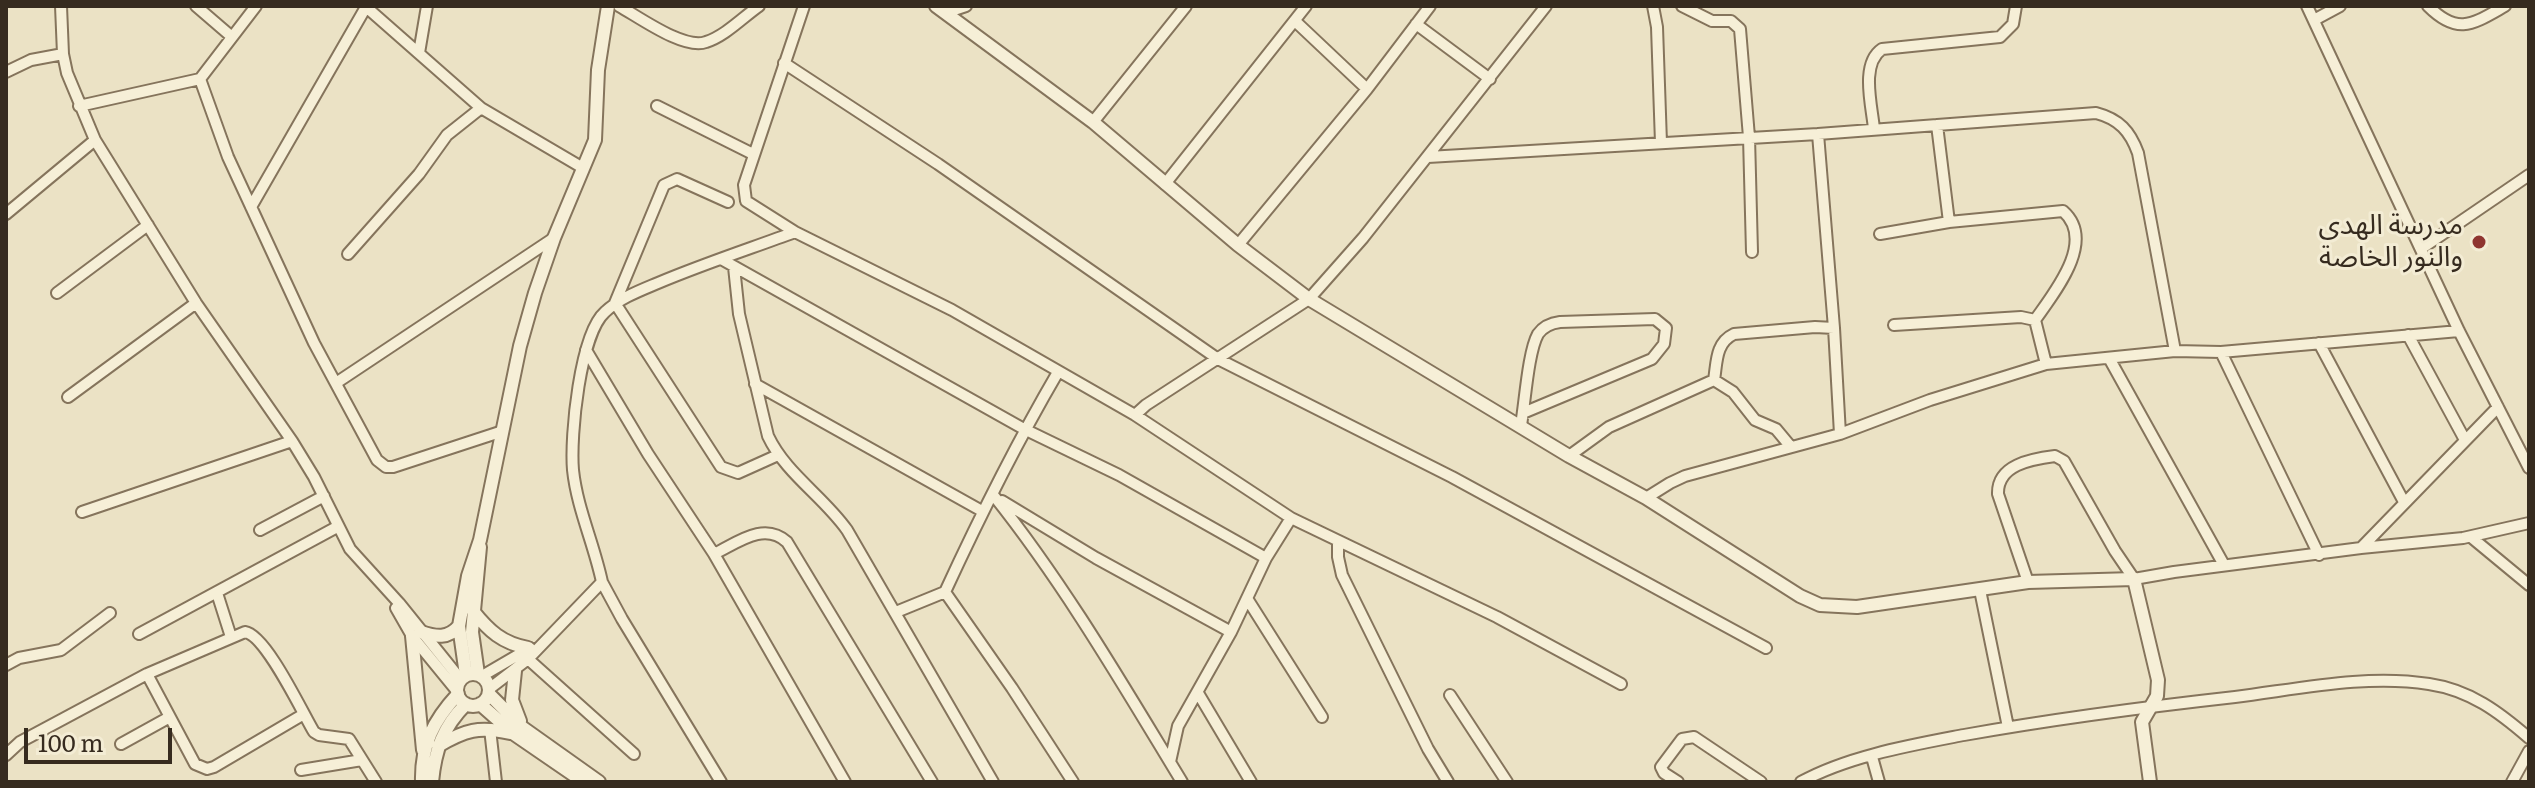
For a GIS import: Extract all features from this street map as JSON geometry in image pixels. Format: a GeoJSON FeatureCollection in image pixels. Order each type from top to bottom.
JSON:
{"type":"FeatureCollection","features":[{"type":"Feature","properties":{"kind":"street"},"geometry":{"type":"LineString","coordinates":[[61,6],[63,54],[79,106],[95,140],[196,303],[292,441],[350,549],[393,598],[417,634],[467,685],[486,695],[519,731],[590,780]]}},
{"type":"Feature","properties":{"kind":"street"},"geometry":{"type":"LineString","coordinates":[[196,6],[232,37]]}},
{"type":"Feature","properties":{"kind":"street"},"geometry":{"type":"LineString","coordinates":[[79,106],[200,79],[256,6]]}},
{"type":"Feature","properties":{"kind":"street"},"geometry":{"type":"LineString","coordinates":[[251,207],[366,6],[481,108],[583,168]]}},
{"type":"Feature","properties":{"kind":"street"},"geometry":{"type":"LineString","coordinates":[[419,53],[427,6]]}},
{"type":"Feature","properties":{"kind":"street"},"geometry":{"type":"LineString","coordinates":[[467,685],[459,626],[470,565],[480,540],[520,346],[554,238],[595,140],[598,70],[608,6]]}},
{"type":"Feature","properties":{"kind":"street"},"geometry":{"type":"LineString","coordinates":[[619,6],[680,40],[700,44],[717,37],[759,6]]}},
{"type":"Feature","properties":{"kind":"street"},"geometry":{"type":"LineString","coordinates":[[804,6],[753,154],[743,189],[746,201],[795,232],[952,310],[1135,415],[1291,518],[1497,617],[1621,684]]}},
{"type":"Feature","properties":{"kind":"street"},"geometry":{"type":"LineString","coordinates":[[940,9],[966,6]]}},
{"type":"Feature","properties":{"kind":"street"},"geometry":{"type":"LineString","coordinates":[[1093,122],[1186,6]]}},
{"type":"Feature","properties":{"kind":"street"},"geometry":{"type":"LineString","coordinates":[[1165,184],[1306,6]]}},
{"type":"Feature","properties":{"kind":"street"},"geometry":{"type":"LineString","coordinates":[[1238,245],[1367,89],[1430,6]]}},
{"type":"Feature","properties":{"kind":"street"},"geometry":{"type":"LineString","coordinates":[[1135,415],[1309,299],[1363,238],[1546,6]]}},
{"type":"Feature","properties":{"kind":"street"},"geometry":{"type":"LineString","coordinates":[[1653,6],[1657,27],[1661,143]]}},
{"type":"Feature","properties":{"kind":"street"},"geometry":{"type":"LineString","coordinates":[[1682,6],[1712,21],[1731,21],[1738,25],[1749,137],[1752,252]]}},
{"type":"Feature","properties":{"kind":"street"},"geometry":{"type":"LineString","coordinates":[[1874,129],[1869,70],[1876,53],[1882,49],[2000,37],[2013,24],[2016,6]]}},
{"type":"Feature","properties":{"kind":"street"},"geometry":{"type":"LineString","coordinates":[[2307,6],[2459,331],[2529,468]]}},
{"type":"Feature","properties":{"kind":"street"},"geometry":{"type":"LineString","coordinates":[[2314,20],[2340,6]]}},
{"type":"Feature","properties":{"kind":"street"},"geometry":{"type":"LineString","coordinates":[[2428,6],[2450,23],[2468,25],[2505,6]]}},
{"type":"Feature","properties":{"kind":"street"},"geometry":{"type":"LineString","coordinates":[[940,9],[1093,122],[1238,245],[1309,299],[1522,419],[1569,456],[1646,498],[1780,584],[1820,605],[1857,607],[2028,582],[2134,579],[2224,565],[2471,537],[2529,523]]}},
{"type":"Feature","properties":{"kind":"street"},"geometry":{"type":"LineString","coordinates":[[1295,21],[1367,89]]}},
{"type":"Feature","properties":{"kind":"street"},"geometry":{"type":"LineString","coordinates":[[1416,24],[1490,79]]}},
{"type":"Feature","properties":{"kind":"street"},"geometry":{"type":"LineString","coordinates":[[6,72],[31,60],[63,54]]}},
{"type":"Feature","properties":{"kind":"street"},"geometry":{"type":"LineString","coordinates":[[784,63],[938,164],[1218,359],[1452,477],[1766,648]]}},
{"type":"Feature","properties":{"kind":"street"},"geometry":{"type":"LineString","coordinates":[[200,79],[251,207],[314,343],[372,451],[386,467],[503,431]]}},
{"type":"Feature","properties":{"kind":"street"},"geometry":{"type":"LineString","coordinates":[[657,106],[753,154]]}},
{"type":"Feature","properties":{"kind":"street"},"geometry":{"type":"LineString","coordinates":[[348,254],[419,174],[447,135],[481,108]]}},
{"type":"Feature","properties":{"kind":"street"},"geometry":{"type":"LineString","coordinates":[[1428,157],[1818,134],[2096,113],[2108,116],[2126,129],[2138,153],[2175,351]]}},
{"type":"Feature","properties":{"kind":"street"},"geometry":{"type":"LineString","coordinates":[[1937,125],[1949,222]]}},
{"type":"Feature","properties":{"kind":"street"},"geometry":{"type":"LineString","coordinates":[[1818,134],[1840,434]]}},
{"type":"Feature","properties":{"kind":"street"},"geometry":{"type":"LineString","coordinates":[[6,214],[95,140]]}},
{"type":"Feature","properties":{"kind":"street"},"geometry":{"type":"LineString","coordinates":[[2422,248],[2529,175]]}},
{"type":"Feature","properties":{"kind":"street"},"geometry":{"type":"LineString","coordinates":[[721,782],[602,582],[573,471],[576,406],[586,350],[595,324],[615,303],[664,185],[677,179],[728,202]]}},
{"type":"Feature","properties":{"kind":"street"},"geometry":{"type":"LineString","coordinates":[[1880,234],[1949,222],[2063,211],[2070,217],[2076,238],[2072,259],[2053,295],[2035,320],[2046,364]]}},
{"type":"Feature","properties":{"kind":"street"},"geometry":{"type":"LineString","coordinates":[[57,293],[148,225]]}},
{"type":"Feature","properties":{"kind":"street"},"geometry":{"type":"LineString","coordinates":[[615,303],[687,271],[795,232]]}},
{"type":"Feature","properties":{"kind":"street"},"geometry":{"type":"LineString","coordinates":[[336,383],[554,238]]}},
{"type":"Feature","properties":{"kind":"street"},"geometry":{"type":"LineString","coordinates":[[721,259],[1024,429],[1119,475],[1266,558]]}},
{"type":"Feature","properties":{"kind":"street"},"geometry":{"type":"LineString","coordinates":[[734,267],[739,314],[768,436],[778,455],[839,518],[993,782]]}},
{"type":"Feature","properties":{"kind":"street"},"geometry":{"type":"LineString","coordinates":[[68,397],[196,303]]}},
{"type":"Feature","properties":{"kind":"street"},"geometry":{"type":"LineString","coordinates":[[615,303],[721,467],[738,473],[778,455]]}},
{"type":"Feature","properties":{"kind":"street"},"geometry":{"type":"LineString","coordinates":[[1894,325],[2021,317],[2035,320]]}},
{"type":"Feature","properties":{"kind":"street"},"geometry":{"type":"LineString","coordinates":[[1655,319],[1666,328],[1664,344],[1652,359],[1522,419],[1533,350],[1540,331],[1546,327],[1560,322],[1655,319]]}},
{"type":"Feature","properties":{"kind":"street"},"geometry":{"type":"LineString","coordinates":[[1714,380],[1719,349],[1734,334],[1834,328]]}},
{"type":"Feature","properties":{"kind":"street"},"geometry":{"type":"LineString","coordinates":[[1646,498],[1685,476],[1840,434],[1930,400],[2046,364],[2175,351],[2221,352],[2459,331]]}},
{"type":"Feature","properties":{"kind":"street"},"geometry":{"type":"LineString","coordinates":[[2408,335],[2465,440]]}},
{"type":"Feature","properties":{"kind":"street"},"geometry":{"type":"LineString","coordinates":[[2319,343],[2404,502]]}},
{"type":"Feature","properties":{"kind":"street"},"geometry":{"type":"LineString","coordinates":[[586,350],[648,454],[714,554],[843,781]]}},
{"type":"Feature","properties":{"kind":"street"},"geometry":{"type":"LineString","coordinates":[[2221,352],[2319,555]]}},
{"type":"Feature","properties":{"kind":"street"},"geometry":{"type":"LineString","coordinates":[[2109,358],[2224,565]]}},
{"type":"Feature","properties":{"kind":"street"},"geometry":{"type":"LineString","coordinates":[[896,612],[945,592],[1024,429],[1058,372]]}},
{"type":"Feature","properties":{"kind":"street"},"geometry":{"type":"LineString","coordinates":[[1569,456],[1609,427],[1714,380],[1727,386],[1755,420],[1776,429],[1791,447]]}},
{"type":"Feature","properties":{"kind":"street"},"geometry":{"type":"LineString","coordinates":[[755,384],[982,511]]}},
{"type":"Feature","properties":{"kind":"street"},"geometry":{"type":"LineString","coordinates":[[2361,548],[2498,407]]}},
{"type":"Feature","properties":{"kind":"street"},"geometry":{"type":"LineString","coordinates":[[82,512],[292,441]]}},
{"type":"Feature","properties":{"kind":"street"},"geometry":{"type":"LineString","coordinates":[[2028,582],[1998,494],[1999,481],[2010,469],[2024,462],[2055,456],[2064,461],[2134,579],[2158,680],[2157,696],[2142,722],[2150,782]]}},
{"type":"Feature","properties":{"kind":"street"},"geometry":{"type":"LineString","coordinates":[[260,530],[324,496]]}},
{"type":"Feature","properties":{"kind":"street"},"geometry":{"type":"LineString","coordinates":[[994,496],[1096,558],[1231,632]]}},
{"type":"Feature","properties":{"kind":"street"},"geometry":{"type":"LineString","coordinates":[[994,496],[1040,556],[1182,782]]}},
{"type":"Feature","properties":{"kind":"street"},"geometry":{"type":"LineString","coordinates":[[1170,762],[1178,726],[1248,600],[1266,558],[1291,518]]}},
{"type":"Feature","properties":{"kind":"street"},"geometry":{"type":"LineString","coordinates":[[139,634],[337,527]]}},
{"type":"Feature","properties":{"kind":"street"},"geometry":{"type":"LineString","coordinates":[[714,554],[761,533],[771,532],[787,542],[932,782]]}},
{"type":"Feature","properties":{"kind":"street"},"geometry":{"type":"LineString","coordinates":[[2471,537],[2529,585]]}},
{"type":"Feature","properties":{"kind":"street"},"geometry":{"type":"LineString","coordinates":[[432,782],[438,746],[467,685],[481,556],[480,540]]}},
{"type":"Feature","properties":{"kind":"street"},"geometry":{"type":"LineString","coordinates":[[1338,542],[1342,575],[1428,749],[1448,782]]}},
{"type":"Feature","properties":{"kind":"street"},"geometry":{"type":"LineString","coordinates":[[423,750],[436,719],[467,685],[528,654],[602,582]]}},
{"type":"Feature","properties":{"kind":"street"},"geometry":{"type":"LineString","coordinates":[[1980,590],[2008,727]]}},
{"type":"Feature","properties":{"kind":"street"},"geometry":{"type":"LineString","coordinates":[[945,592],[1073,782]]}},
{"type":"Feature","properties":{"kind":"street"},"geometry":{"type":"LineString","coordinates":[[217,593],[231,637]]}},
{"type":"Feature","properties":{"kind":"street"},"geometry":{"type":"LineString","coordinates":[[1248,600],[1322,717]]}},
{"type":"Feature","properties":{"kind":"street"},"geometry":{"type":"LineString","coordinates":[[473,611],[497,637],[528,654],[634,754]]}},
{"type":"Feature","properties":{"kind":"street"},"geometry":{"type":"LineString","coordinates":[[6,665],[19,658],[61,650],[110,613]]}},
{"type":"Feature","properties":{"kind":"street"},"geometry":{"type":"LineString","coordinates":[[417,634],[447,635],[459,626]]}},
{"type":"Feature","properties":{"kind":"street"},"geometry":{"type":"LineString","coordinates":[[6,755],[20,742],[147,674],[245,632],[256,636],[317,734],[347,737],[376,782]]}},
{"type":"Feature","properties":{"kind":"street"},"geometry":{"type":"LineString","coordinates":[[417,634],[422,782]]}},
{"type":"Feature","properties":{"kind":"street"},"geometry":{"type":"LineString","coordinates":[[486,695],[515,671],[528,654]]}},
{"type":"Feature","properties":{"kind":"street"},"geometry":{"type":"LineString","coordinates":[[515,671],[512,700],[519,731]]}},
{"type":"Feature","properties":{"kind":"street"},"geometry":{"type":"LineString","coordinates":[[147,674],[195,764],[207,769],[304,714]]}},
{"type":"Feature","properties":{"kind":"street"},"geometry":{"type":"LineString","coordinates":[[1801,782],[1833,768],[1901,747],[2008,727],[2152,706],[2345,684],[2404,681],[2453,689],[2471,696],[2529,738]]}},
{"type":"Feature","properties":{"kind":"street"},"geometry":{"type":"LineString","coordinates":[[467,685],[486,695]]}},
{"type":"Feature","properties":{"kind":"street"},"geometry":{"type":"LineString","coordinates":[[1198,693],[1251,782]]}},
{"type":"Feature","properties":{"kind":"street"},"geometry":{"type":"LineString","coordinates":[[1450,695],[1507,782]]}},
{"type":"Feature","properties":{"kind":"street"},"geometry":{"type":"LineString","coordinates":[[121,744],[168,718]]}},
{"type":"Feature","properties":{"kind":"street"},"geometry":{"type":"LineString","coordinates":[[438,746],[463,732],[490,729],[519,731]]}},
{"type":"Feature","properties":{"kind":"street"},"geometry":{"type":"LineString","coordinates":[[490,729],[496,782]]}},
{"type":"Feature","properties":{"kind":"street"},"geometry":{"type":"LineString","coordinates":[[1678,782],[1664,773],[1661,767],[1687,736],[1694,737],[1761,782]]}},
{"type":"Feature","properties":{"kind":"street"},"geometry":{"type":"LineString","coordinates":[[2512,782],[2529,751]]}},
{"type":"Feature","properties":{"kind":"street"},"geometry":{"type":"LineString","coordinates":[[1872,757],[1879,782]]}},
{"type":"Feature","properties":{"kind":"street"},"geometry":{"type":"LineString","coordinates":[[301,770],[362,760]]}},
{"type":"Feature","properties":{"kind":"place","name":"مدرسة الهدى والنور الخاصة"},"geometry":{"type":"Point","coordinates":[2479,242]}}]}
